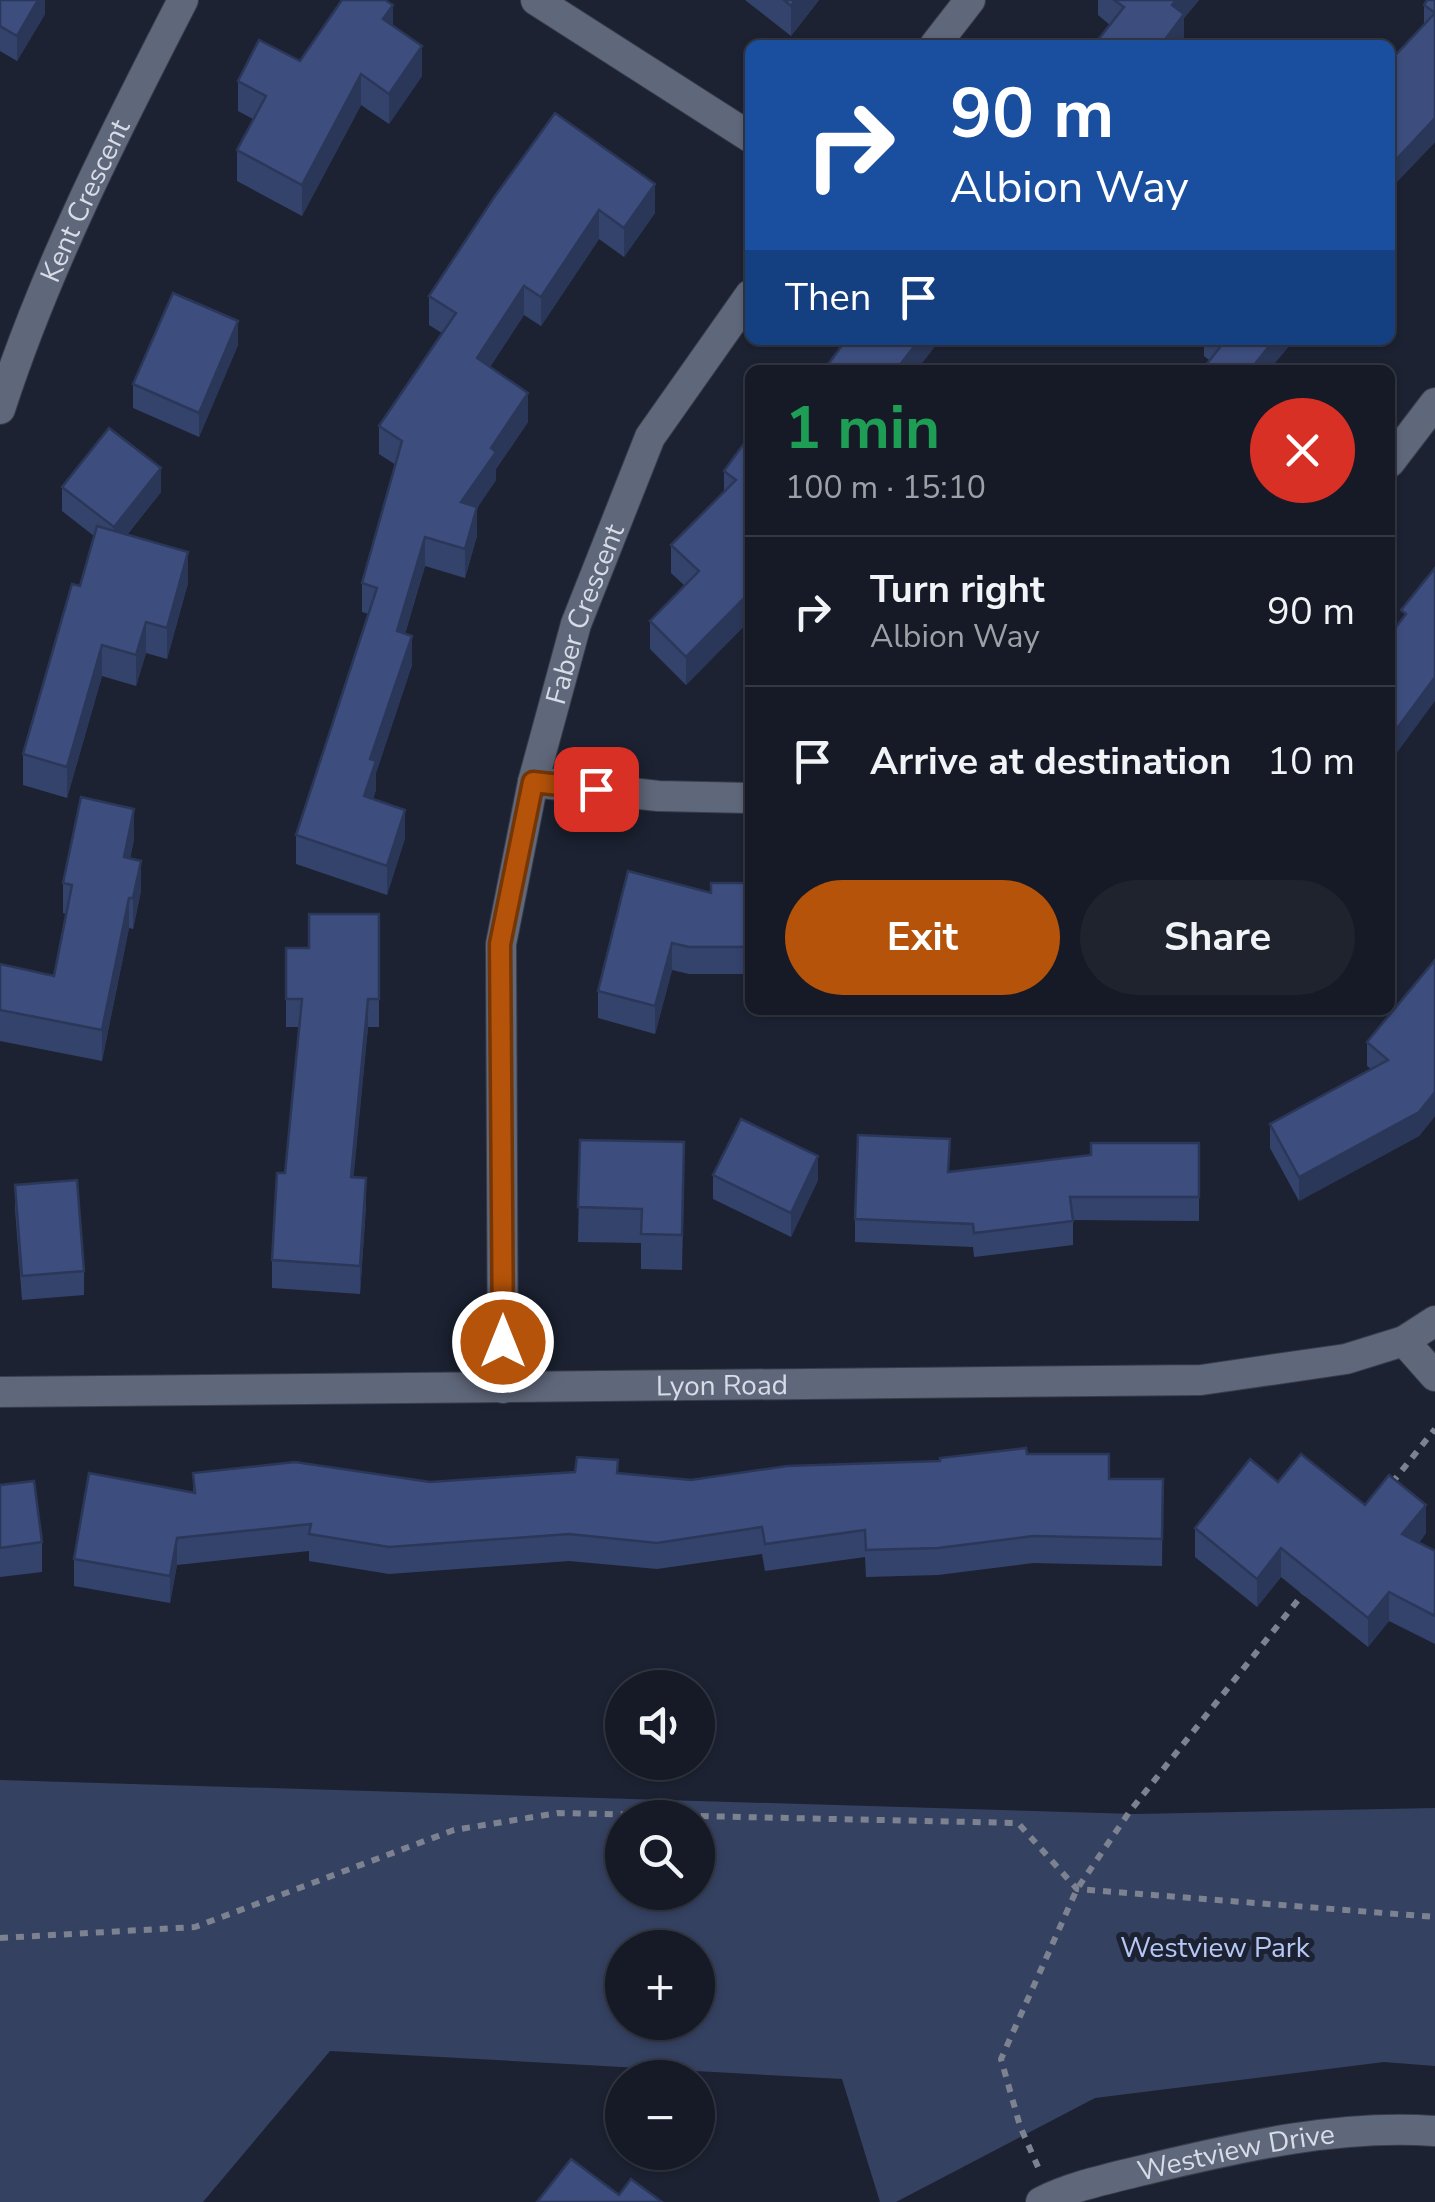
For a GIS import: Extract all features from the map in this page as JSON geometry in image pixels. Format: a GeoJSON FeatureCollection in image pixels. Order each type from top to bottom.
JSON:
{"type":"FeatureCollection","features":[{"type":"Feature","properties":{"kind":"street","name":"Kent Crescent"},"geometry":{"type":"LineString","coordinates":[[0,409],[21,344],[105,156],[183,0]]}},
{"type":"Feature","properties":{"kind":"street"},"geometry":{"type":"LineString","coordinates":[[536,0],[745,133]]}},
{"type":"Feature","properties":{"kind":"street"},"geometry":{"type":"LineString","coordinates":[[939,40],[970,0]]}},
{"type":"Feature","properties":{"kind":"street","name":"Faber Crescent"},"geometry":{"type":"LineString","coordinates":[[504,1388],[500,944],[533,782],[576,624],[650,437],[745,302]]}},
{"type":"Feature","properties":{"kind":"street"},"geometry":{"type":"LineString","coordinates":[[1395,455],[1435,403]]}},
{"type":"Feature","properties":{"kind":"street"},"geometry":{"type":"LineString","coordinates":[[533,782],[658,796],[745,798]]}},
{"type":"Feature","properties":{"kind":"street","name":"Lyon Road"},"geometry":{"type":"LineString","coordinates":[[0,1392],[1201,1380],[1346,1358],[1404,1342],[1435,1321]]}},
{"type":"Feature","properties":{"kind":"street"},"geometry":{"type":"LineString","coordinates":[[1404,1342],[1435,1376]]}},
{"type":"Feature","properties":{"kind":"street","name":"Westview Drive"},"geometry":{"type":"LineString","coordinates":[[1041,2202],[1129,2174],[1233,2149],[1388,2128],[1435,2132]]}},
{"type":"Feature","properties":{"kind":"path"},"geometry":{"type":"LineString","coordinates":[[1386,1490],[1435,1429]]}},
{"type":"Feature","properties":{"kind":"path"},"geometry":{"type":"LineString","coordinates":[[1034,2157],[1020,2126],[1001,2058],[1077,1888],[1130,1811],[1313,1582]]}},
{"type":"Feature","properties":{"kind":"path"},"geometry":{"type":"LineString","coordinates":[[0,1938],[194,1927],[454,1830],[558,1813],[1018,1823],[1077,1888],[1435,1917]]}},
{"type":"Feature","properties":{"kind":"green space","name":"Westview Park"},"geometry":{"type":"Polygon","coordinates":[[[0,1780],[668,1800],[605,1800],[605,1910],[715,1910],[715,1801],[1135,1814],[1435,1808],[1435,2066],[1384,2062],[1095,2098],[896,2202],[880,2202],[842,2079],[715,2072],[715,2060],[605,2060],[605,2066],[330,2051],[203,2202],[0,2202],[0,1780]]]}},
{"type":"Feature","properties":{"kind":"building"},"geometry":{"type":"Polygon","coordinates":[[[0,0],[38,0],[17,36],[0,26],[0,0]]]}},
{"type":"Feature","properties":{"kind":"building"},"geometry":{"type":"Polygon","coordinates":[[[342,0],[385,0],[393,5],[383,19],[422,46],[389,94],[361,74],[302,185],[237,150],[266,96],[238,81],[259,40],[300,61],[342,0]]]}},
{"type":"Feature","properties":{"kind":"building"},"geometry":{"type":"Polygon","coordinates":[[[1114,0],[1176,0],[1172,5],[1184,14],[1165,40],[1098,40],[1124,7],[1114,0]]]}},
{"type":"Feature","properties":{"kind":"building"},"geometry":{"type":"Polygon","coordinates":[[[1427,0],[1435,0],[1435,13],[1424,5],[1427,0]]]}},
{"type":"Feature","properties":{"kind":"building"},"geometry":{"type":"Polygon","coordinates":[[[1435,13],[1435,118],[1395,161],[1395,56],[1435,13]]]}},
{"type":"Feature","properties":{"kind":"building"},"geometry":{"type":"Polygon","coordinates":[[[555,113],[655,184],[624,228],[599,210],[541,297],[524,286],[477,358],[528,393],[491,448],[496,452],[461,502],[477,507],[465,549],[425,537],[397,631],[412,636],[370,759],[376,761],[364,796],[405,810],[387,866],[296,835],[377,588],[362,583],[402,441],[379,426],[456,313],[429,296],[555,113]]]}},
{"type":"Feature","properties":{"kind":"building"},"geometry":{"type":"Polygon","coordinates":[[[173,293],[238,321],[199,413],[133,384],[173,293]]]}},
{"type":"Feature","properties":{"kind":"building"},"geometry":{"type":"Polygon","coordinates":[[[842,345],[915,345],[900,365],[828,365],[842,345]]]}},
{"type":"Feature","properties":{"kind":"building"},"geometry":{"type":"Polygon","coordinates":[[[1270,345],[1254,365],[1206,365],[1221,346],[1270,345]]]}},
{"type":"Feature","properties":{"kind":"building"},"geometry":{"type":"Polygon","coordinates":[[[109,428],[161,468],[114,527],[62,487],[109,428]]]}},
{"type":"Feature","properties":{"kind":"building"},"geometry":{"type":"Polygon","coordinates":[[[745,442],[745,597],[686,657],[650,621],[699,571],[671,545],[736,480],[724,471],[745,442]]]}},
{"type":"Feature","properties":{"kind":"building"},"geometry":{"type":"Polygon","coordinates":[[[97,526],[188,552],[167,628],[146,622],[136,655],[102,645],[67,767],[23,754],[72,584],[80,586],[97,526]]]}},
{"type":"Feature","properties":{"kind":"building"},"geometry":{"type":"Polygon","coordinates":[[[1435,568],[1435,677],[1395,731],[1395,628],[1406,614],[1401,610],[1435,568]]]}},
{"type":"Feature","properties":{"kind":"building"},"geometry":{"type":"Polygon","coordinates":[[[81,797],[134,809],[124,857],[141,861],[133,898],[129,898],[102,1030],[0,1010],[0,964],[54,976],[72,885],[63,883],[81,797]]]}},
{"type":"Feature","properties":{"kind":"building"},"geometry":{"type":"Polygon","coordinates":[[[628,871],[711,893],[711,883],[745,883],[745,947],[689,947],[672,943],[655,1006],[598,991],[628,871]]]}},
{"type":"Feature","properties":{"kind":"building"},"geometry":{"type":"Polygon","coordinates":[[[309,914],[379,914],[379,999],[368,999],[351,1177],[366,1178],[360,1266],[272,1260],[277,1173],[285,1173],[302,999],[286,999],[286,948],[309,948],[309,914]]]}},
{"type":"Feature","properties":{"kind":"building"},"geometry":{"type":"Polygon","coordinates":[[[1435,960],[1435,1092],[1419,1112],[1299,1177],[1270,1124],[1388,1060],[1367,1042],[1389,1015],[1395,1015],[1395,1008],[1435,960]]]}},
{"type":"Feature","properties":{"kind":"building"},"geometry":{"type":"Polygon","coordinates":[[[741,1119],[818,1156],[791,1213],[713,1175],[741,1119]]]}},
{"type":"Feature","properties":{"kind":"building"},"geometry":{"type":"Polygon","coordinates":[[[858,1135],[950,1139],[948,1172],[1091,1155],[1091,1143],[1199,1143],[1199,1197],[1070,1197],[1073,1221],[974,1233],[973,1224],[855,1219],[858,1135]]]}},
{"type":"Feature","properties":{"kind":"building"},"geometry":{"type":"Polygon","coordinates":[[[580,1140],[684,1142],[682,1235],[641,1234],[642,1209],[578,1207],[580,1140]]]}},
{"type":"Feature","properties":{"kind":"building"},"geometry":{"type":"Polygon","coordinates":[[[77,1180],[84,1271],[22,1276],[15,1185],[77,1180]]]}},
{"type":"Feature","properties":{"kind":"building"},"geometry":{"type":"Polygon","coordinates":[[[1026,1448],[1027,1454],[1109,1454],[1109,1479],[1163,1479],[1162,1539],[1033,1536],[938,1548],[866,1550],[865,1530],[765,1544],[762,1527],[657,1543],[569,1534],[389,1547],[309,1534],[311,1524],[177,1538],[170,1576],[74,1559],[89,1473],[195,1493],[193,1473],[295,1462],[430,1482],[575,1472],[577,1457],[618,1460],[617,1473],[691,1480],[787,1466],[940,1461],[1026,1448]]]}},
{"type":"Feature","properties":{"kind":"building"},"geometry":{"type":"Polygon","coordinates":[[[1301,1454],[1365,1505],[1389,1475],[1426,1505],[1402,1534],[1435,1551],[1435,1616],[1389,1592],[1368,1618],[1281,1548],[1257,1579],[1195,1528],[1250,1459],[1278,1482],[1301,1454]]]}},
{"type":"Feature","properties":{"kind":"building"},"geometry":{"type":"Polygon","coordinates":[[[34,1481],[42,1542],[0,1548],[0,1485],[34,1481]]]}},
{"type":"Feature","properties":{"kind":"building"},"geometry":{"type":"Polygon","coordinates":[[[571,2159],[619,2195],[631,2179],[662,2202],[537,2202],[571,2159]]]}},
{"type":"Feature","properties":{"kind":"route"},"geometry":{"type":"LineString","coordinates":[[503,1342],[500,944],[533,782],[596,789]]}}]}
